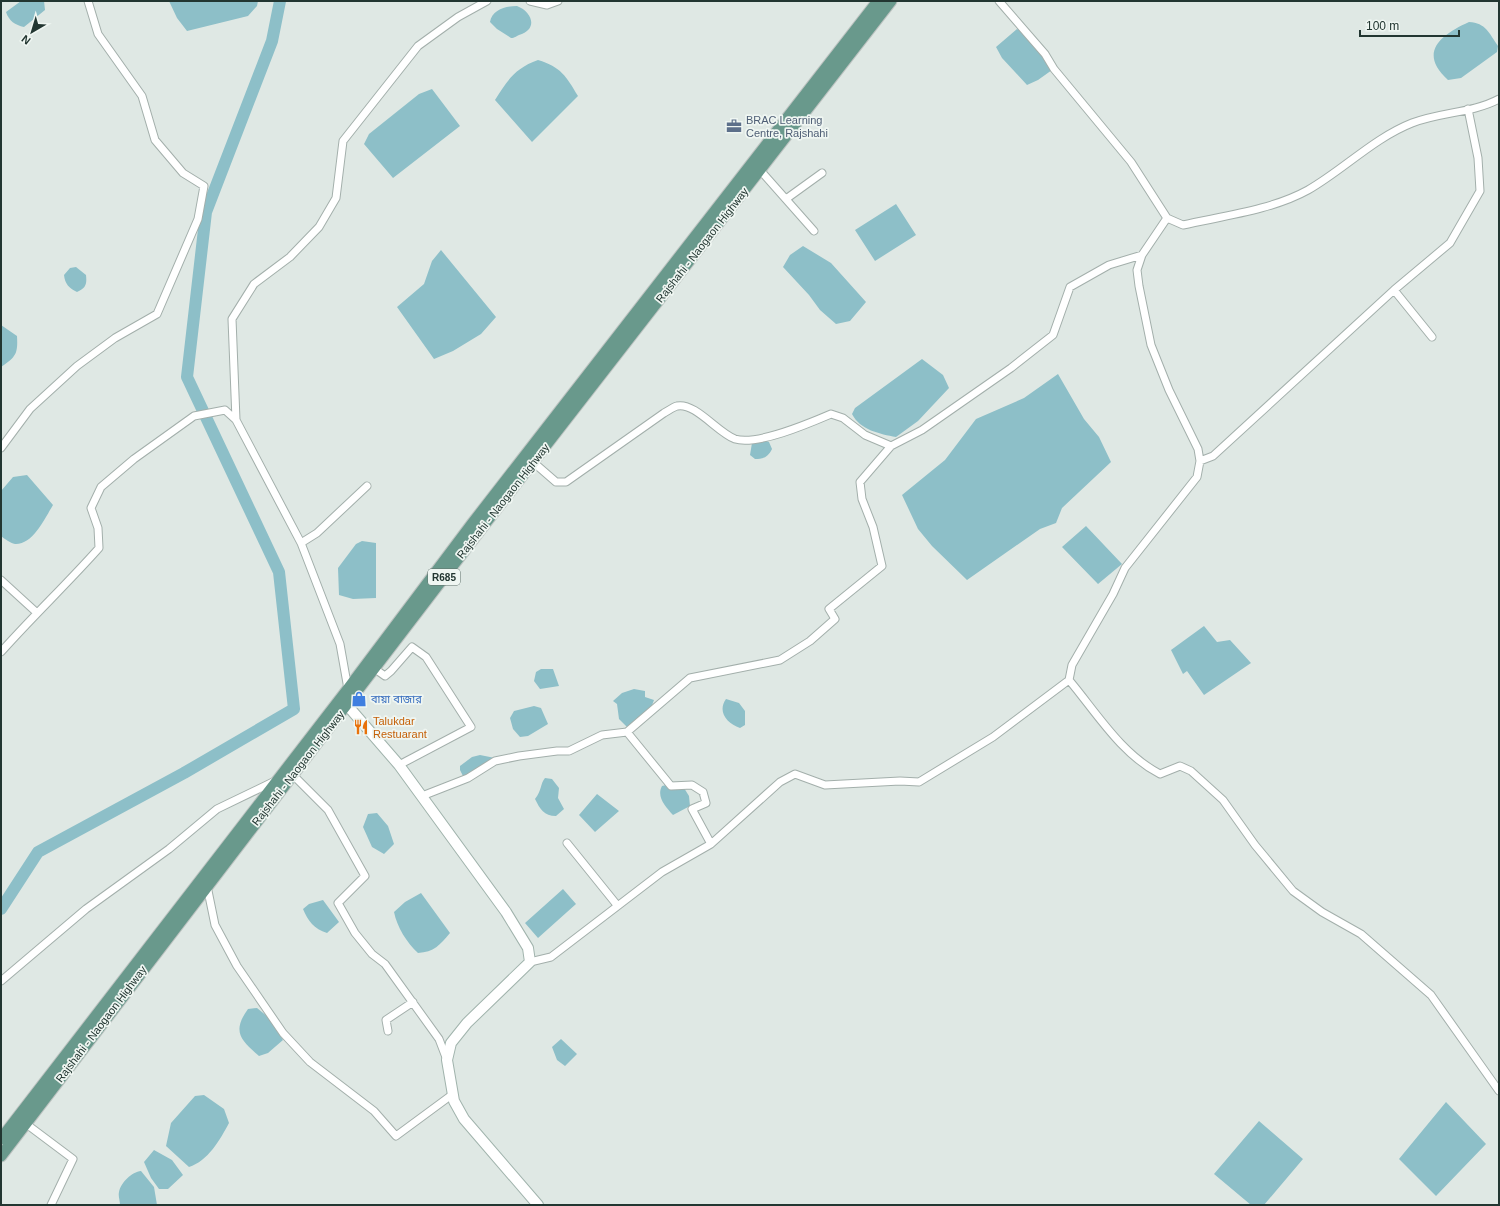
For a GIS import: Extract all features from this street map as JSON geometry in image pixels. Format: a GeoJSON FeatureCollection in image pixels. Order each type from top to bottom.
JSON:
{"type":"FeatureCollection","features":[{"type":"Feature","properties":{"kind":"main road","name":"Rajshahi - Naogaon Highway"},"geometry":{"type":"LineString","coordinates":[[1,1156],[105,1011],[265,802],[293,775],[375,669],[472,524],[878,1]]}},
{"type":"Feature","properties":{"kind":"main road","name":"Rajshahi - Naogaon Highway"},"geometry":{"type":"LineString","coordinates":[[1,1139],[206,886],[265,802],[277,780],[348,689],[405,622],[533,462],[891,1]]}},
{"type":"Feature","properties":{"kind":"main road"},"geometry":{"type":"LineString","coordinates":[[347,705],[399,765],[506,912],[528,948],[530,962],[467,1023],[451,1044],[447,1060],[454,1101],[464,1119],[538,1205]]}},
{"type":"Feature","properties":{"kind":"street"},"geometry":{"type":"LineString","coordinates":[[1,448],[30,409],[77,366],[115,338],[157,314],[198,219],[204,186],[183,173],[155,140],[142,96],[98,34],[88,1]]}},
{"type":"Feature","properties":{"kind":"street"},"geometry":{"type":"LineString","coordinates":[[236,420],[232,319],[254,284],[290,257],[319,226],[336,198],[342,141],[418,46],[458,17],[487,1]]}},
{"type":"Feature","properties":{"kind":"street"},"geometry":{"type":"LineString","coordinates":[[530,1],[547,5],[558,1]]}},
{"type":"Feature","properties":{"kind":"street"},"geometry":{"type":"LineString","coordinates":[[999,1],[1046,54],[1054,69],[1131,162],[1167,218],[1183,226],[1286,201],[1308,190],[1393,132],[1412,123],[1436,115],[1489,105],[1499,99]]}},
{"type":"Feature","properties":{"kind":"street"},"geometry":{"type":"LineString","coordinates":[[1200,461],[1213,456],[1394,290],[1450,243],[1480,191],[1478,158],[1468,109]]}},
{"type":"Feature","properties":{"kind":"street"},"geometry":{"type":"LineString","coordinates":[[760,170],[814,231]]}},
{"type":"Feature","properties":{"kind":"street"},"geometry":{"type":"LineString","coordinates":[[786,199],[822,173]]}},
{"type":"Feature","properties":{"kind":"street"},"geometry":{"type":"LineString","coordinates":[[530,962],[551,957],[662,872],[711,844],[780,782],[795,774],[825,786],[900,781],[919,782],[993,737],[1069,680],[1072,665],[1113,594],[1125,568],[1197,476],[1200,461],[1198,449],[1169,390],[1151,345],[1137,270],[1142,255],[1167,218]]}},
{"type":"Feature","properties":{"kind":"street"},"geometry":{"type":"LineString","coordinates":[[422,796],[468,778],[495,761],[557,751],[569,751],[602,735],[627,732],[690,678],[780,660],[810,640],[835,619],[829,609],[882,566],[873,527],[862,500],[860,482],[891,446],[922,430],[1011,368],[1053,335],[1070,288],[1109,264],[1142,255]]}},
{"type":"Feature","properties":{"kind":"street"},"geometry":{"type":"LineString","coordinates":[[1394,290],[1432,337]]}},
{"type":"Feature","properties":{"kind":"street"},"geometry":{"type":"LineString","coordinates":[[533,462],[556,482],[566,482],[664,413],[678,406],[688,407],[734,438],[746,440],[788,432],[832,414],[842,418],[866,435],[891,446]]}},
{"type":"Feature","properties":{"kind":"street"},"geometry":{"type":"LineString","coordinates":[[1,652],[36,612],[75,575],[99,548],[98,528],[91,508],[101,487],[134,459],[194,416],[208,412],[225,410],[236,420],[301,543],[340,644],[348,689]]}},
{"type":"Feature","properties":{"kind":"street"},"geometry":{"type":"LineString","coordinates":[[301,543],[317,533],[367,486]]}},
{"type":"Feature","properties":{"kind":"street"},"geometry":{"type":"LineString","coordinates":[[1,580],[36,612]]}},
{"type":"Feature","properties":{"kind":"street"},"geometry":{"type":"LineString","coordinates":[[375,669],[384,676],[391,671],[412,647],[426,657],[471,727],[399,765]]}},
{"type":"Feature","properties":{"kind":"street"},"geometry":{"type":"LineString","coordinates":[[1069,680],[1119,742],[1147,768],[1160,774],[1180,766],[1191,771],[1224,800],[1255,845],[1293,891],[1322,912],[1361,934],[1431,995],[1499,1091]]}},
{"type":"Feature","properties":{"kind":"street"},"geometry":{"type":"LineString","coordinates":[[627,732],[671,786],[692,785],[703,792],[706,802],[692,809],[711,844]]}},
{"type":"Feature","properties":{"kind":"street"},"geometry":{"type":"LineString","coordinates":[[293,775],[328,810],[365,876],[338,903],[354,933],[372,954],[385,964],[413,1002],[439,1039],[447,1060]]}},
{"type":"Feature","properties":{"kind":"street"},"geometry":{"type":"LineString","coordinates":[[1,981],[86,910],[169,849],[217,809],[277,780]]}},
{"type":"Feature","properties":{"kind":"street"},"geometry":{"type":"LineString","coordinates":[[568,843],[618,905]]}},
{"type":"Feature","properties":{"kind":"street"},"geometry":{"type":"LineString","coordinates":[[206,886],[215,925],[237,966],[283,1033],[310,1062],[374,1111],[396,1136],[453,1094]]}},
{"type":"Feature","properties":{"kind":"street"},"geometry":{"type":"LineString","coordinates":[[388,1032],[386,1020],[413,1002]]}},
{"type":"Feature","properties":{"kind":"street"},"geometry":{"type":"LineString","coordinates":[[25,1123],[73,1159],[51,1205]]}},
{"type":"Feature","properties":{"kind":"water"},"geometry":{"type":"Polygon","coordinates":[[[21,1],[44,1],[45,10],[24,27],[13,22],[6,12],[21,1]]]}},
{"type":"Feature","properties":{"kind":"water"},"geometry":{"type":"Polygon","coordinates":[[[169,1],[258,1],[257,6],[248,16],[187,31],[177,18],[169,1]]]}},
{"type":"Feature","properties":{"kind":"water"},"geometry":{"type":"Polygon","coordinates":[[[517,6],[527,12],[530,16],[531,25],[525,33],[511,38],[497,29],[490,22],[494,14],[500,9],[517,6]]]}},
{"type":"Feature","properties":{"kind":"water"},"geometry":{"type":"Polygon","coordinates":[[[1469,22],[1479,24],[1489,33],[1498,46],[1497,52],[1461,78],[1448,80],[1439,70],[1435,61],[1434,53],[1436,46],[1449,33],[1469,22]]]}},
{"type":"Feature","properties":{"kind":"water"},"geometry":{"type":"Polygon","coordinates":[[[1017,29],[1026,34],[1052,70],[1038,80],[1027,85],[1002,58],[996,47],[1017,29]]]}},
{"type":"Feature","properties":{"kind":"water"},"geometry":{"type":"Polygon","coordinates":[[[538,60],[558,69],[570,83],[578,96],[532,142],[495,100],[517,71],[538,60]]]}},
{"type":"Feature","properties":{"kind":"water"},"geometry":{"type":"Polygon","coordinates":[[[432,89],[460,126],[393,178],[364,144],[369,134],[419,94],[432,89]]]}},
{"type":"Feature","properties":{"kind":"water"},"geometry":{"type":"Polygon","coordinates":[[[896,204],[916,235],[875,261],[855,230],[896,204]]]}},
{"type":"Feature","properties":{"kind":"water"},"geometry":{"type":"Polygon","coordinates":[[[803,246],[831,263],[866,302],[850,321],[836,324],[820,310],[809,295],[783,267],[790,255],[803,246]]]}},
{"type":"Feature","properties":{"kind":"water"},"geometry":{"type":"Polygon","coordinates":[[[441,250],[496,317],[481,334],[453,351],[434,359],[397,307],[424,284],[432,261],[441,250]]]}},
{"type":"Feature","properties":{"kind":"water"},"geometry":{"type":"Polygon","coordinates":[[[76,267],[86,275],[86,283],[84,287],[77,292],[68,285],[65,281],[64,275],[70,268],[76,267]]]}},
{"type":"Feature","properties":{"kind":"water"},"geometry":{"type":"Polygon","coordinates":[[[1,325],[17,336],[17,347],[13,358],[1,367],[1,325]]]}},
{"type":"Feature","properties":{"kind":"water"},"geometry":{"type":"Polygon","coordinates":[[[922,359],[943,375],[949,388],[918,421],[896,437],[865,428],[860,424],[852,414],[855,408],[922,359]]]}},
{"type":"Feature","properties":{"kind":"water"},"geometry":{"type":"Polygon","coordinates":[[[1058,374],[1084,419],[1099,437],[1111,462],[1062,508],[1056,523],[1040,529],[967,580],[932,546],[918,529],[902,495],[945,460],[976,419],[1024,398],[1058,374]]]}},
{"type":"Feature","properties":{"kind":"water"},"geometry":{"type":"Polygon","coordinates":[[[764,440],[769,442],[772,449],[765,457],[755,459],[750,455],[752,443],[764,440]]]}},
{"type":"Feature","properties":{"kind":"water"},"geometry":{"type":"Polygon","coordinates":[[[27,475],[53,505],[33,536],[21,543],[15,544],[9,542],[1,536],[1,491],[13,477],[27,475]]]}},
{"type":"Feature","properties":{"kind":"water"},"geometry":{"type":"Polygon","coordinates":[[[1086,526],[1122,564],[1098,584],[1062,547],[1086,526]]]}},
{"type":"Feature","properties":{"kind":"water"},"geometry":{"type":"Polygon","coordinates":[[[362,541],[376,543],[376,598],[353,599],[339,595],[338,568],[356,544],[362,541]]]}},
{"type":"Feature","properties":{"kind":"water"},"geometry":{"type":"Polygon","coordinates":[[[1204,626],[1217,642],[1230,640],[1251,663],[1204,695],[1187,671],[1183,674],[1171,650],[1204,626]]]}},
{"type":"Feature","properties":{"kind":"water"},"geometry":{"type":"Polygon","coordinates":[[[541,669],[553,669],[559,686],[540,689],[534,681],[536,672],[541,669]]]}},
{"type":"Feature","properties":{"kind":"water"},"geometry":{"type":"Polygon","coordinates":[[[634,689],[645,691],[645,697],[654,700],[647,712],[627,727],[619,719],[617,704],[613,701],[622,693],[634,689]]]}},
{"type":"Feature","properties":{"kind":"water"},"geometry":{"type":"Polygon","coordinates":[[[726,699],[739,703],[745,711],[745,725],[740,728],[727,720],[723,713],[723,704],[726,699]]]}},
{"type":"Feature","properties":{"kind":"water"},"geometry":{"type":"Polygon","coordinates":[[[534,706],[541,708],[548,724],[528,736],[520,737],[513,729],[510,718],[514,711],[534,706]]]}},
{"type":"Feature","properties":{"kind":"water"},"geometry":{"type":"Polygon","coordinates":[[[480,755],[495,758],[485,770],[463,776],[460,766],[472,757],[480,755]]]}},
{"type":"Feature","properties":{"kind":"water"},"geometry":{"type":"Polygon","coordinates":[[[545,778],[552,779],[559,788],[558,798],[564,809],[556,816],[545,813],[535,799],[545,778]]]}},
{"type":"Feature","properties":{"kind":"water"},"geometry":{"type":"Polygon","coordinates":[[[666,785],[684,788],[689,796],[690,806],[673,815],[663,802],[660,794],[662,786],[666,785]]]}},
{"type":"Feature","properties":{"kind":"water"},"geometry":{"type":"Polygon","coordinates":[[[597,794],[619,811],[595,832],[579,815],[597,794]]]}},
{"type":"Feature","properties":{"kind":"water"},"geometry":{"type":"Polygon","coordinates":[[[377,813],[388,826],[394,844],[384,854],[372,847],[363,827],[368,814],[377,813]]]}},
{"type":"Feature","properties":{"kind":"water"},"geometry":{"type":"Polygon","coordinates":[[[563,889],[576,904],[538,938],[525,923],[563,889]]]}},
{"type":"Feature","properties":{"kind":"water"},"geometry":{"type":"Polygon","coordinates":[[[421,893],[450,933],[433,949],[418,953],[403,934],[397,923],[394,912],[405,902],[421,893]]]}},
{"type":"Feature","properties":{"kind":"water"},"geometry":{"type":"Polygon","coordinates":[[[323,900],[339,922],[327,933],[318,929],[312,924],[303,909],[309,904],[323,900]]]}},
{"type":"Feature","properties":{"kind":"water"},"geometry":{"type":"Polygon","coordinates":[[[257,1008],[268,1017],[283,1040],[268,1053],[259,1056],[243,1040],[239,1029],[240,1023],[248,1009],[257,1008]]]}},
{"type":"Feature","properties":{"kind":"water"},"geometry":{"type":"Polygon","coordinates":[[[561,1039],[577,1054],[565,1066],[557,1060],[552,1047],[561,1039]]]}},
{"type":"Feature","properties":{"kind":"water"},"geometry":{"type":"Polygon","coordinates":[[[204,1095],[224,1109],[229,1123],[222,1136],[208,1155],[196,1164],[189,1167],[166,1146],[171,1123],[195,1096],[204,1095]]]}},
{"type":"Feature","properties":{"kind":"water"},"geometry":{"type":"Polygon","coordinates":[[[1446,1102],[1486,1144],[1436,1196],[1399,1159],[1446,1102]]]}},
{"type":"Feature","properties":{"kind":"water"},"geometry":{"type":"Polygon","coordinates":[[[1259,1121],[1303,1159],[1264,1205],[1251,1205],[1214,1174],[1259,1121]]]}},
{"type":"Feature","properties":{"kind":"water"},"geometry":{"type":"Polygon","coordinates":[[[154,1150],[172,1160],[183,1175],[168,1189],[159,1189],[151,1178],[144,1162],[154,1150]]]}},
{"type":"Feature","properties":{"kind":"water"},"geometry":{"type":"Polygon","coordinates":[[[141,1171],[154,1187],[157,1205],[120,1205],[120,1188],[124,1181],[131,1175],[141,1171]]]}},
{"type":"Feature","properties":{"kind":"waterway"},"geometry":{"type":"LineString","coordinates":[[1,909],[38,852],[184,773],[294,709],[279,572],[187,377],[206,212],[272,41],[280,1]]}},
{"type":"Feature","properties":{"kind":"place","name":"BRAC Learning Centre, Rajshahi"},"geometry":{"type":"Point","coordinates":[734,126]}},
{"type":"Feature","properties":{"kind":"place","name":"বায়া বাজার"},"geometry":{"type":"Point","coordinates":[359,699]}},
{"type":"Feature","properties":{"kind":"place","name":"Talukdar Restuarant"},"geometry":{"type":"Point","coordinates":[361,727]}}]}
